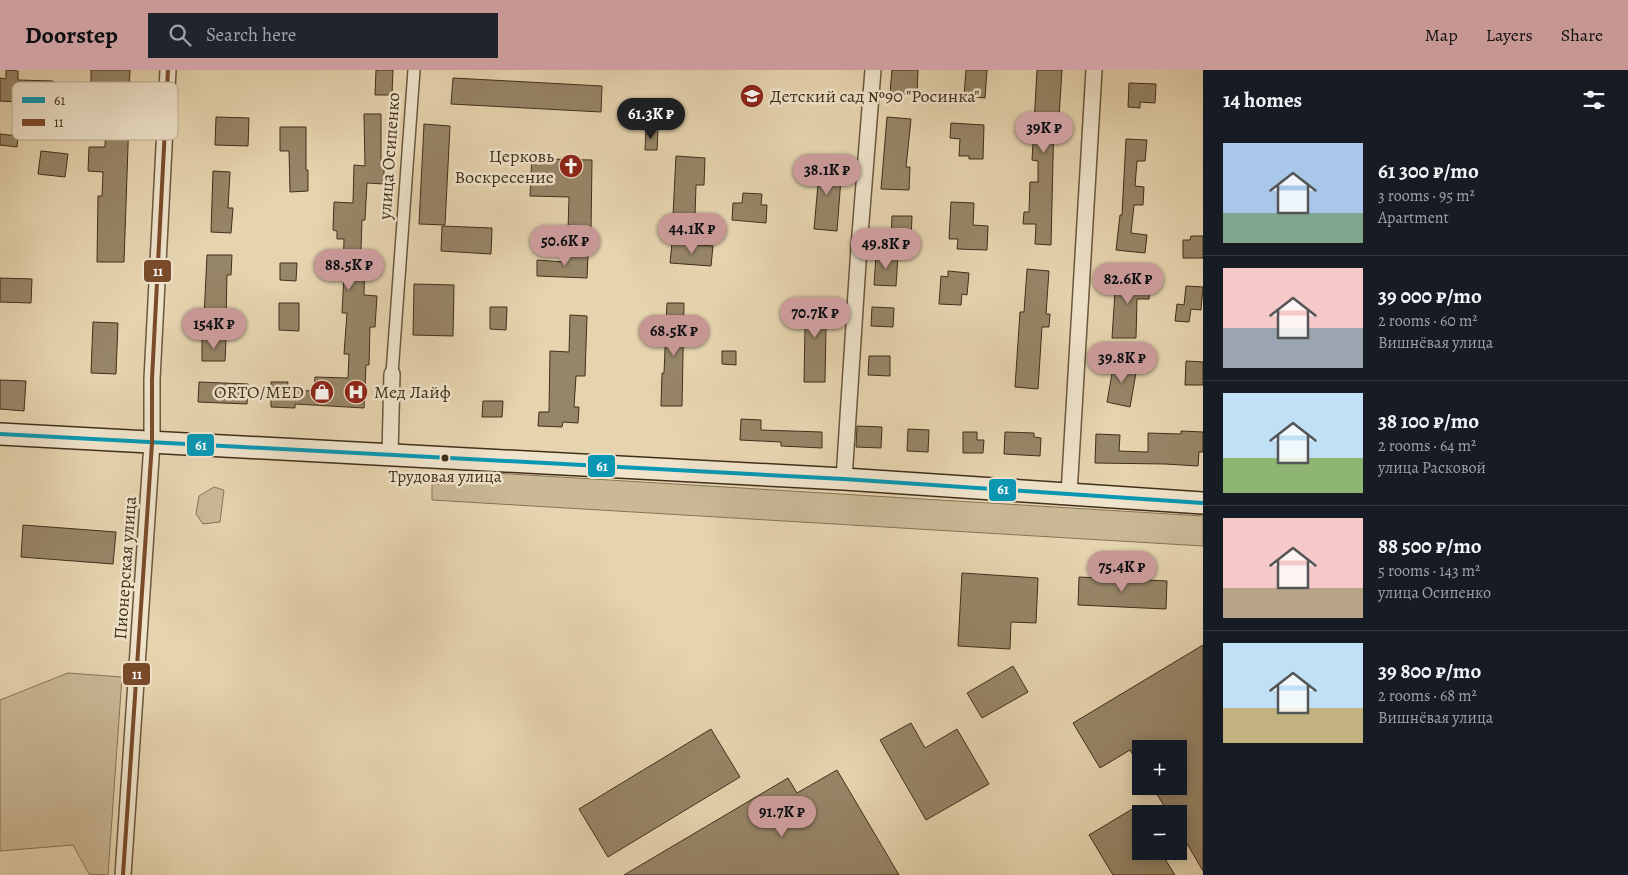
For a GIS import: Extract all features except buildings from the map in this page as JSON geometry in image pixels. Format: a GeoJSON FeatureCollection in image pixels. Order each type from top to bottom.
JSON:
{"type":"FeatureCollection","features":[{"type":"Feature","properties":{"kind":"main road"},"geometry":{"type":"LineString","coordinates":[[0,434],[844,479],[1203,503]]}},
{"type":"Feature","properties":{"kind":"street","name":"улица Осипенко"},"geometry":{"type":"LineString","coordinates":[[390,455],[392,374],[414,70]]}},
{"type":"Feature","properties":{"kind":"street"},"geometry":{"type":"LineString","coordinates":[[844,479],[872,70]]}},
{"type":"Feature","properties":{"kind":"street"},"geometry":{"type":"LineString","coordinates":[[1069,494],[1094,70]]}},
{"type":"Feature","properties":{"kind":"street"},"geometry":{"type":"LineString","coordinates":[[152,443],[152,379],[164,140]]}},
{"type":"Feature","properties":{"kind":"street","name":"Пионерская улица"},"geometry":{"type":"LineString","coordinates":[[123,875],[152,443]]}},
{"type":"Feature","properties":{"kind":"shaded area"},"geometry":{"type":"Polygon","coordinates":[[[477,472],[1203,516],[1203,546],[432,500],[432,484],[465,483],[477,472]]]}},
{"type":"Feature","properties":{"kind":"shaded area"},"geometry":{"type":"Polygon","coordinates":[[[214,487],[224,490],[220,522],[203,524],[196,514],[199,496],[214,487]]]}},
{"type":"Feature","properties":{"kind":"shaded area"},"geometry":{"type":"Polygon","coordinates":[[[68,673],[122,677],[108,875],[89,874],[73,845],[0,851],[0,700],[68,673]]]}},
{"type":"Feature","properties":{"kind":"transit line","name":"11"},"geometry":{"type":"LineString","coordinates":[[167,82],[168,70]]}},
{"type":"Feature","properties":{"kind":"transit line","name":"11"},"geometry":{"type":"LineString","coordinates":[[123,875],[152,443],[152,379],[164,140]]}},
{"type":"Feature","properties":{"kind":"transit line","name":"61"},"geometry":{"type":"LineString","coordinates":[[0,434],[844,479],[1203,503]]}},
{"type":"Feature","properties":{"kind":"place","name":"Детский сад №90 \"Росинка\""},"geometry":{"type":"Point","coordinates":[752,96]}},
{"type":"Feature","properties":{"kind":"place","name":"Церковь Воскресение"},"geometry":{"type":"Point","coordinates":[571,166]}},
{"type":"Feature","properties":{"kind":"place","name":"ORTO/MED"},"geometry":{"type":"Point","coordinates":[322,392]}},
{"type":"Feature","properties":{"kind":"place","name":"Мед Лайф"},"geometry":{"type":"Point","coordinates":[356,392]}},
{"type":"Feature","properties":{"kind":"place","name":"Трудовая улица"},"geometry":{"type":"Point","coordinates":[445,458]}}]}
